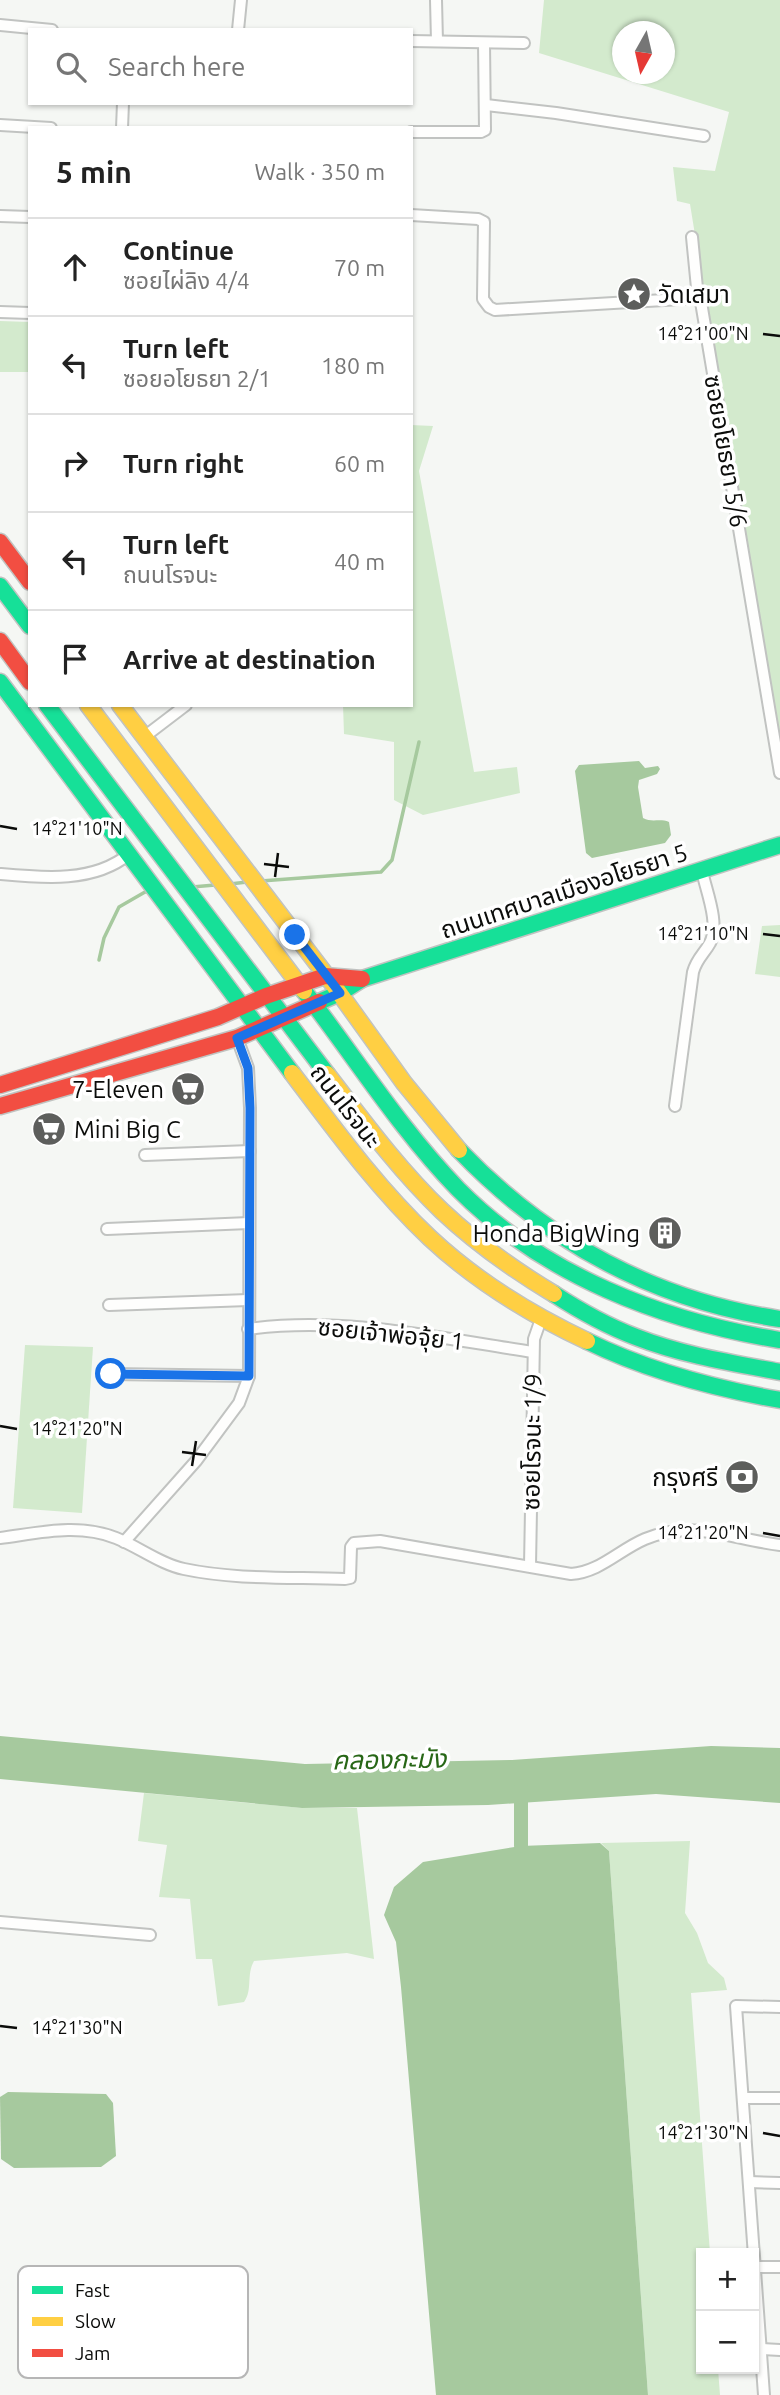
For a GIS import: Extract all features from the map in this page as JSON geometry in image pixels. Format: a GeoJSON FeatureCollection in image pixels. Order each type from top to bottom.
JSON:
{"type":"FeatureCollection","features":[{"type":"Feature","properties":{"kind":"main road"},"geometry":{"type":"LineString","coordinates":[[0,542],[28,579]]}},
{"type":"Feature","properties":{"kind":"main road"},"geometry":{"type":"LineString","coordinates":[[0,586],[24,606]]}},
{"type":"Feature","properties":{"kind":"main road"},"geometry":{"type":"LineString","coordinates":[[0,641],[28,679]]}},
{"type":"Feature","properties":{"kind":"main road","name":"ถนนโรจนะ"},"geometry":{"type":"LineString","coordinates":[[0,682],[337,1133],[390,1196],[445,1251],[541,1320],[583,1341],[650,1368],[718,1388],[780,1401]]}},
{"type":"Feature","properties":{"kind":"main road","name":"ถนนโรจนะ"},"geometry":{"type":"LineString","coordinates":[[49,707],[282,1017],[387,1151],[450,1218],[508,1266],[587,1315],[638,1338],[699,1356],[780,1372]]}},
{"type":"Feature","properties":{"kind":"main road","name":"ถนนโรจนะ"},"geometry":{"type":"LineString","coordinates":[[90,707],[415,1139],[448,1179],[474,1204],[563,1268],[618,1297],[713,1329],[780,1340]]}},
{"type":"Feature","properties":{"kind":"main road"},"geometry":{"type":"LineString","coordinates":[[122,707],[432,1118],[475,1166],[509,1197],[600,1261],[680,1295],[736,1312],[780,1320]]}},
{"type":"Feature","properties":{"kind":"main road","name":"ถนนเทศบาลเมืองอโยธยา 5"},"geometry":{"type":"LineString","coordinates":[[0,1107],[237,1038],[340,993],[362,979],[780,845]]}},
{"type":"Feature","properties":{"kind":"main road","name":"ถนนเทศบาลเมืองอโยธยา 5"},"geometry":{"type":"LineString","coordinates":[[0,1084],[218,1017],[266,996],[325,976],[362,979]]}},
{"type":"Feature","properties":{"kind":"street"},"geometry":{"type":"LineString","coordinates":[[238,28],[241,0]]}},
{"type":"Feature","properties":{"kind":"street"},"geometry":{"type":"LineString","coordinates":[[436,0],[437,41]]}},
{"type":"Feature","properties":{"kind":"street"},"geometry":{"type":"LineString","coordinates":[[0,25],[31,28]]}},
{"type":"Feature","properties":{"kind":"street"},"geometry":{"type":"LineString","coordinates":[[413,41],[524,43]]}},
{"type":"Feature","properties":{"kind":"street"},"geometry":{"type":"LineString","coordinates":[[413,132],[485,130],[484,43]]}},
{"type":"Feature","properties":{"kind":"street"},"geometry":{"type":"LineString","coordinates":[[486,104],[704,136]]}},
{"type":"Feature","properties":{"kind":"street"},"geometry":{"type":"LineString","coordinates":[[122,126],[123,105]]}},
{"type":"Feature","properties":{"kind":"street"},"geometry":{"type":"LineString","coordinates":[[0,125],[28,127]]}},
{"type":"Feature","properties":{"kind":"street"},"geometry":{"type":"LineString","coordinates":[[413,215],[478,219],[484,222],[483,299],[495,310],[698,298]]}},
{"type":"Feature","properties":{"kind":"street"},"geometry":{"type":"LineString","coordinates":[[0,216],[28,217]]}},
{"type":"Feature","properties":{"kind":"street","name":"ซอยอโยธยา 5/6"},"geometry":{"type":"LineString","coordinates":[[692,237],[698,298],[701,302],[780,773]]}},
{"type":"Feature","properties":{"kind":"street"},"geometry":{"type":"LineString","coordinates":[[0,312],[28,313]]}},
{"type":"Feature","properties":{"kind":"street"},"geometry":{"type":"LineString","coordinates":[[144,737],[183,707]]}},
{"type":"Feature","properties":{"kind":"street"},"geometry":{"type":"LineString","coordinates":[[0,874],[30,877],[85,874],[118,864],[130,854]]}},
{"type":"Feature","properties":{"kind":"street"},"geometry":{"type":"LineString","coordinates":[[675,1106],[694,972],[697,959],[710,942],[713,924],[702,871]]}},
{"type":"Feature","properties":{"kind":"street"},"geometry":{"type":"LineString","coordinates":[[124,1542],[196,1461],[239,1403],[249,1376],[248,1068],[237,1038]]}},
{"type":"Feature","properties":{"kind":"street"},"geometry":{"type":"LineString","coordinates":[[145,1155],[250,1151]]}},
{"type":"Feature","properties":{"kind":"street"},"geometry":{"type":"LineString","coordinates":[[107,1229],[249,1223]]}},
{"type":"Feature","properties":{"kind":"street"},"geometry":{"type":"LineString","coordinates":[[109,1305],[248,1300]]}},
{"type":"Feature","properties":{"kind":"street","name":"ซอยโรจนะ 1/9"},"geometry":{"type":"LineString","coordinates":[[530,1566],[533,1352],[534,1339],[541,1320]]}},
{"type":"Feature","properties":{"kind":"street","name":"ซอยเจ้าพ่อจุ้ย 1"},"geometry":{"type":"LineString","coordinates":[[248,1329],[282,1325],[349,1326],[533,1352]]}},
{"type":"Feature","properties":{"kind":"street"},"geometry":{"type":"LineString","coordinates":[[111,1374],[249,1376]]}},
{"type":"Feature","properties":{"kind":"street"},"geometry":{"type":"LineString","coordinates":[[0,1538],[64,1529],[97,1531],[182,1569],[347,1579],[350,1578],[351,1547],[354,1543],[364,1541],[380,1541],[571,1574],[584,1573],[619,1556],[643,1540],[688,1529],[717,1531],[780,1545]]}},
{"type":"Feature","properties":{"kind":"street"},"geometry":{"type":"LineString","coordinates":[[0,1922],[150,1935]]}},
{"type":"Feature","properties":{"kind":"street"},"geometry":{"type":"LineString","coordinates":[[753,2248],[736,2006],[780,2007]]}},
{"type":"Feature","properties":{"kind":"street"},"geometry":{"type":"LineString","coordinates":[[743,2098],[780,2098]]}},
{"type":"Feature","properties":{"kind":"street"},"geometry":{"type":"LineString","coordinates":[[748,2182],[780,2183]]}},
{"type":"Feature","properties":{"kind":"street"},"geometry":{"type":"LineString","coordinates":[[759,2267],[780,2267]]}},
{"type":"Feature","properties":{"kind":"street"},"geometry":{"type":"LineString","coordinates":[[758,2311],[764,2395]]}},
{"type":"Feature","properties":{"kind":"street"},"geometry":{"type":"LineString","coordinates":[[761,2349],[780,2350]]}},
{"type":"Feature","properties":{"kind":"shaded area"},"geometry":{"type":"Polygon","coordinates":[[[544,0],[780,0],[780,759],[690,204],[677,201],[673,167],[715,171],[729,112],[639,84],[675,84],[675,21],[612,21],[612,76],[539,53],[544,0]]]}},
{"type":"Feature","properties":{"kind":"shaded area"},"geometry":{"type":"Polygon","coordinates":[[[0,321],[28,322],[28,372],[0,372],[0,321]]]}},
{"type":"Feature","properties":{"kind":"shaded area"},"geometry":{"type":"Polygon","coordinates":[[[413,425],[433,426],[419,471],[474,772],[517,767],[520,793],[423,815],[394,800],[394,742],[344,734],[343,707],[413,707],[413,425]]]}},
{"type":"Feature","properties":{"kind":"shaded area"},"geometry":{"type":"Polygon","coordinates":[[[639,761],[645,768],[658,766],[660,769],[657,774],[639,780],[643,818],[669,822],[671,835],[665,843],[592,858],[586,853],[575,771],[579,765],[639,761]]]}},
{"type":"Feature","properties":{"kind":"shaded area"},"geometry":{"type":"Polygon","coordinates":[[[780,925],[780,977],[755,974],[762,926],[780,925]]]}},
{"type":"Feature","properties":{"kind":"shaded area"},"geometry":{"type":"Polygon","coordinates":[[[25,1345],[93,1347],[82,1513],[13,1508],[25,1345]]]}},
{"type":"Feature","properties":{"kind":"shaded area"},"geometry":{"type":"Polygon","coordinates":[[[0,1736],[305,1764],[512,1760],[711,1746],[780,1748],[780,1803],[656,1794],[488,1805],[302,1808],[0,1779],[0,1736]]]}},
{"type":"Feature","properties":{"kind":"shaded area"},"geometry":{"type":"Polygon","coordinates":[[[144,1793],[302,1808],[357,1808],[374,1959],[347,1953],[254,1961],[244,2002],[218,2006],[212,1959],[196,1959],[190,1899],[159,1897],[167,1845],[138,1841],[144,1793]]]}},
{"type":"Feature","properties":{"kind":"shaded area"},"geometry":{"type":"Polygon","coordinates":[[[690,1841],[685,1913],[697,1933],[708,1963],[724,1978],[727,1990],[691,1993],[710,2248],[696,2248],[696,2374],[718,2374],[720,2395],[648,2395],[609,1851],[601,1843],[690,1841]]]}},
{"type":"Feature","properties":{"kind":"shaded area"},"geometry":{"type":"Polygon","coordinates":[[[600,1843],[609,1851],[648,2395],[436,2395],[401,1987],[396,1942],[384,1915],[394,1887],[423,1862],[521,1846],[600,1843]]]}},
{"type":"Feature","properties":{"kind":"shaded area"},"geometry":{"type":"Polygon","coordinates":[[[8,2092],[106,2094],[113,2103],[116,2156],[101,2167],[14,2168],[1,2159],[0,2097],[8,2092]]]}},
{"type":"Feature","properties":{"kind":"waterway"},"geometry":{"type":"LineString","coordinates":[[261,881],[381,872],[392,860],[419,742]]}},
{"type":"Feature","properties":{"kind":"waterway"},"geometry":{"type":"LineString","coordinates":[[230,884],[247,882]]}},
{"type":"Feature","properties":{"kind":"waterway"},"geometry":{"type":"LineString","coordinates":[[192,887],[215,885]]}},
{"type":"Feature","properties":{"kind":"waterway"},"geometry":{"type":"LineString","coordinates":[[99,960],[104,938],[119,907],[149,892]]}},
{"type":"Feature","properties":{"kind":"waterway"},"geometry":{"type":"LineString","coordinates":[[521,1786],[521,1846]]}},
{"type":"Feature","properties":{"kind":"traffic: fast"},"geometry":{"type":"LineString","coordinates":[[0,586],[28,623]]}},
{"type":"Feature","properties":{"kind":"traffic: fast"},"geometry":{"type":"LineString","coordinates":[[0,682],[292,1073]]}},
{"type":"Feature","properties":{"kind":"traffic: fast"},"geometry":{"type":"LineString","coordinates":[[49,707],[327,1074]]}},
{"type":"Feature","properties":{"kind":"traffic: fast"},"geometry":{"type":"LineString","coordinates":[[319,1002],[362,979],[780,845]]}},
{"type":"Feature","properties":{"kind":"traffic: fast"},"geometry":{"type":"LineString","coordinates":[[304,991],[397,1117],[437,1166],[491,1219],[566,1270],[607,1290],[692,1320],[780,1340]]}},
{"type":"Feature","properties":{"kind":"traffic: fast"},"geometry":{"type":"LineString","coordinates":[[459,1150],[529,1213],[605,1262],[689,1298],[780,1319]]}},
{"type":"Feature","properties":{"kind":"traffic: fast"},"geometry":{"type":"LineString","coordinates":[[554,1294],[604,1323],[653,1343],[707,1358],[780,1372]]}},
{"type":"Feature","properties":{"kind":"traffic: fast"},"geometry":{"type":"LineString","coordinates":[[587,1341],[633,1361],[681,1377],[780,1400]]}},
{"type":"Feature","properties":{"kind":"traffic: slow"},"geometry":{"type":"LineString","coordinates":[[90,707],[304,991]]}},
{"type":"Feature","properties":{"kind":"traffic: slow"},"geometry":{"type":"LineString","coordinates":[[122,707],[335,987],[404,1083],[459,1150]]}},
{"type":"Feature","properties":{"kind":"traffic: slow"},"geometry":{"type":"LineString","coordinates":[[292,1073],[375,1179],[430,1238],[504,1296],[587,1341]]}},
{"type":"Feature","properties":{"kind":"traffic: slow"},"geometry":{"type":"LineString","coordinates":[[327,1074],[396,1162],[442,1211],[496,1256],[554,1294]]}},
{"type":"Feature","properties":{"kind":"traffic: jam"},"geometry":{"type":"LineString","coordinates":[[0,542],[28,579]]}},
{"type":"Feature","properties":{"kind":"traffic: jam"},"geometry":{"type":"LineString","coordinates":[[0,641],[28,679]]}},
{"type":"Feature","properties":{"kind":"traffic: jam"},"geometry":{"type":"LineString","coordinates":[[0,1085],[218,1017],[266,996],[325,976],[362,979]]}},
{"type":"Feature","properties":{"kind":"traffic: jam"},"geometry":{"type":"LineString","coordinates":[[0,1106],[237,1038],[319,1002]]}},
{"type":"Feature","properties":{"kind":"place","name":"วัดเสมา"},"geometry":{"type":"Point","coordinates":[634,294]}},
{"type":"Feature","properties":{"kind":"place","name":"7-Eleven"},"geometry":{"type":"Point","coordinates":[188,1089]}},
{"type":"Feature","properties":{"kind":"place","name":"Mini Big C"},"geometry":{"type":"Point","coordinates":[49,1129]}},
{"type":"Feature","properties":{"kind":"place","name":"Honda BigWing"},"geometry":{"type":"Point","coordinates":[665,1233]}},
{"type":"Feature","properties":{"kind":"place","name":"กรุงศรี"},"geometry":{"type":"Point","coordinates":[742,1477]}},
{"type":"Feature","properties":{"kind":"route"},"geometry":{"type":"LineString","coordinates":[[111,1374],[249,1376],[250,1108],[248,1068],[237,1038],[340,993],[295,935]]}},
{"type":"Feature","properties":{"kind":"water label","name":"คลองกะมัง"},"geometry":{"type":"Point","coordinates":[389,1759]}}]}
